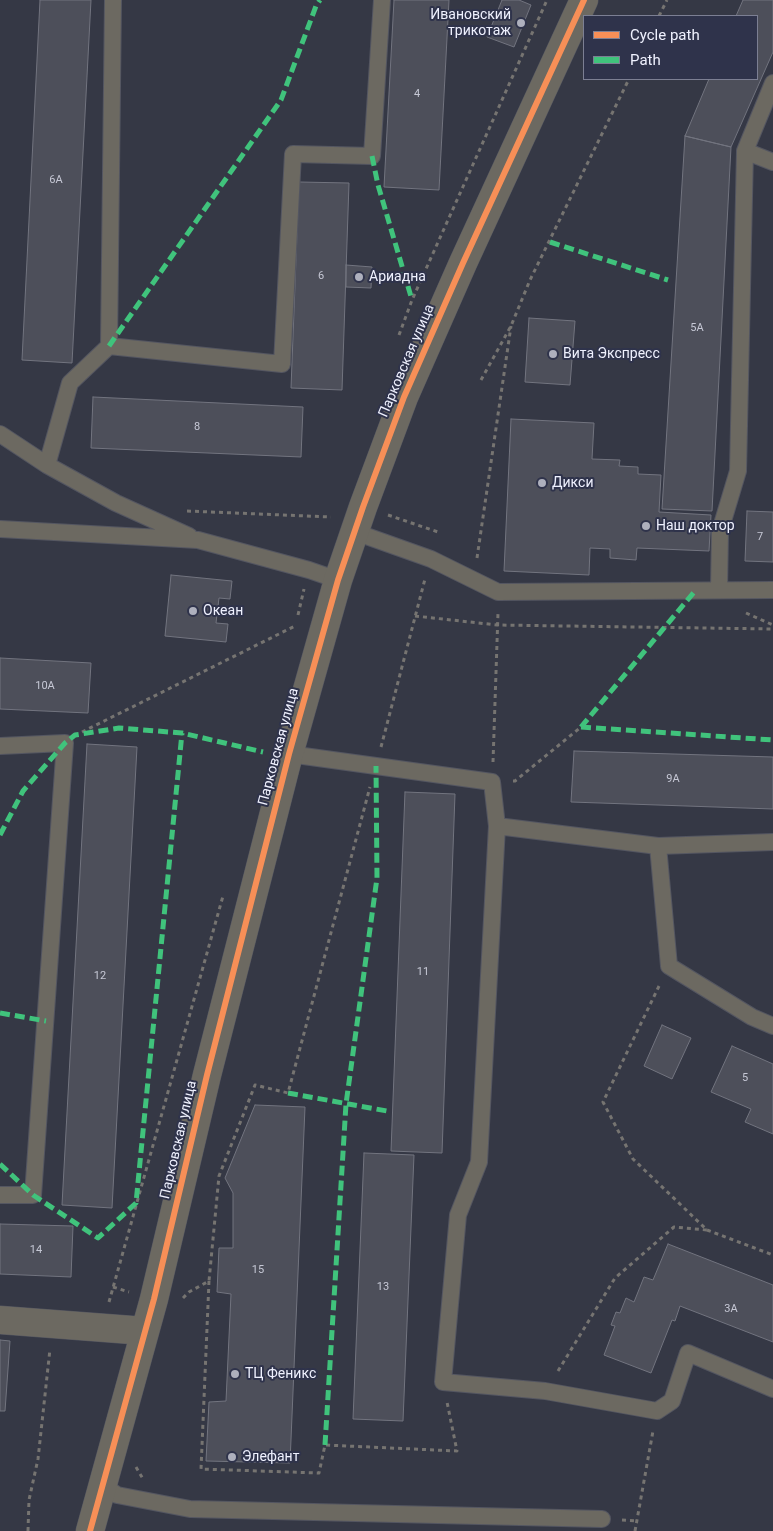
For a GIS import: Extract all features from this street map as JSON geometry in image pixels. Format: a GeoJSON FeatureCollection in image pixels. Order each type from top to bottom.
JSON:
{"type":"FeatureCollection","features":[{"type":"Feature","properties":{"kind":"street","name":"Парковская улица"},"geometry":{"type":"LineString","coordinates":[[90,1531],[146,1331],[207,1075],[289,754],[338,580],[404,397],[467,254],[584,0]]}},
{"type":"Feature","properties":{"kind":"street"},"geometry":{"type":"LineString","coordinates":[[0,1320],[146,1331]]}},
{"type":"Feature","properties":{"kind":"lane"},"geometry":{"type":"LineString","coordinates":[[47,464],[70,383],[110,346],[113,0]]}},
{"type":"Feature","properties":{"kind":"lane"},"geometry":{"type":"LineString","coordinates":[[110,346],[282,364],[293,154],[372,156],[382,0]]}},
{"type":"Feature","properties":{"kind":"lane"},"geometry":{"type":"LineString","coordinates":[[719,590],[720,531],[738,471],[745,151],[773,83]]}},
{"type":"Feature","properties":{"kind":"lane"},"geometry":{"type":"LineString","coordinates":[[745,151],[773,162]]}},
{"type":"Feature","properties":{"kind":"lane"},"geometry":{"type":"LineString","coordinates":[[0,434],[47,464],[116,503],[198,540],[309,570],[338,580]]}},
{"type":"Feature","properties":{"kind":"lane"},"geometry":{"type":"LineString","coordinates":[[0,529],[198,540]]}},
{"type":"Feature","properties":{"kind":"lane"},"geometry":{"type":"LineString","coordinates":[[355,532],[430,559],[498,592],[773,590]]}},
{"type":"Feature","properties":{"kind":"lane"},"geometry":{"type":"LineString","coordinates":[[0,746],[65,743],[33,1195],[0,1195]]}},
{"type":"Feature","properties":{"kind":"lane"},"geometry":{"type":"LineString","coordinates":[[289,754],[492,782],[497,826],[479,1162],[458,1215],[443,1382],[546,1391],[657,1411],[672,1401],[688,1354],[773,1388]]}},
{"type":"Feature","properties":{"kind":"lane"},"geometry":{"type":"LineString","coordinates":[[497,826],[658,846],[773,842]]}},
{"type":"Feature","properties":{"kind":"lane"},"geometry":{"type":"LineString","coordinates":[[658,846],[669,966],[752,1017],[773,1026]]}},
{"type":"Feature","properties":{"kind":"lane"},"geometry":{"type":"LineString","coordinates":[[102,1485],[117,1495],[190,1508],[602,1519]]}},
{"type":"Feature","properties":{"kind":"path"},"geometry":{"type":"LineString","coordinates":[[660,15],[667,0]]}},
{"type":"Feature","properties":{"kind":"path"},"geometry":{"type":"LineString","coordinates":[[481,380],[511,326],[530,280],[629,80]]}},
{"type":"Feature","properties":{"kind":"path"},"geometry":{"type":"LineString","coordinates":[[476,562],[511,326]]}},
{"type":"Feature","properties":{"kind":"path"},"geometry":{"type":"LineString","coordinates":[[185,511],[332,517]]}},
{"type":"Feature","properties":{"kind":"path"},"geometry":{"type":"LineString","coordinates":[[430,559],[288,1093],[255,1085],[219,1176],[209,1281],[201,1469],[319,1473],[326,1446],[458,1451],[443,1382]]}},
{"type":"Feature","properties":{"kind":"path"},"geometry":{"type":"LineString","coordinates":[[498,592],[492,782],[515,781],[581,727]]}},
{"type":"Feature","properties":{"kind":"path"},"geometry":{"type":"LineString","coordinates":[[415,616],[497,625],[773,629]]}},
{"type":"Feature","properties":{"kind":"path"},"geometry":{"type":"LineString","coordinates":[[75,735],[295,626]]}},
{"type":"Feature","properties":{"kind":"path"},"geometry":{"type":"LineString","coordinates":[[669,966],[603,1102],[633,1159],[707,1230]]}},
{"type":"Feature","properties":{"kind":"path"},"geometry":{"type":"LineString","coordinates":[[546,1391],[615,1278],[674,1226],[707,1230],[773,1255]]}},
{"type":"Feature","properties":{"kind":"path"},"geometry":{"type":"LineString","coordinates":[[179,1302],[189,1292],[209,1281]]}},
{"type":"Feature","properties":{"kind":"path"},"geometry":{"type":"LineString","coordinates":[[28,1531],[29,1500],[38,1459],[53,1324]]}},
{"type":"Feature","properties":{"kind":"path"},"geometry":{"type":"LineString","coordinates":[[635,1531],[657,1411]]}},
{"type":"Feature","properties":{"kind":"path"},"geometry":{"type":"LineString","coordinates":[[133,1463],[160,1502]]}},
{"type":"Feature","properties":{"kind":"building"},"geometry":{"type":"Polygon","coordinates":[[[40,0],[91,0],[72,363],[22,360],[40,0]]]}},
{"type":"Feature","properties":{"kind":"building"},"geometry":{"type":"Polygon","coordinates":[[[394,0],[449,0],[439,190],[384,187],[394,0]]]}},
{"type":"Feature","properties":{"kind":"building"},"geometry":{"type":"Polygon","coordinates":[[[502,0],[519,0],[531,5],[514,47],[487,37],[502,0]]]}},
{"type":"Feature","properties":{"kind":"building"},"geometry":{"type":"Polygon","coordinates":[[[743,0],[773,0],[773,52],[731,147],[685,136],[709,80],[758,80],[758,15],[736,15],[743,0]]]}},
{"type":"Feature","properties":{"kind":"building"},"geometry":{"type":"Polygon","coordinates":[[[685,136],[731,147],[712,511],[662,509],[685,136]]]}},
{"type":"Feature","properties":{"kind":"building"},"geometry":{"type":"Polygon","coordinates":[[[299,182],[349,183],[342,390],[291,388],[299,182]]]}},
{"type":"Feature","properties":{"kind":"building","name":"Ариадна"},"geometry":{"type":"Polygon","coordinates":[[[346,265],[372,267],[371,288],[346,287],[346,265]]]}},
{"type":"Feature","properties":{"kind":"building"},"geometry":{"type":"Polygon","coordinates":[[[529,318],[575,321],[570,385],[525,382],[529,318]]]}},
{"type":"Feature","properties":{"kind":"building"},"geometry":{"type":"Polygon","coordinates":[[[93,397],[303,407],[301,457],[91,448],[93,397]]]}},
{"type":"Feature","properties":{"kind":"building"},"geometry":{"type":"Polygon","coordinates":[[[511,419],[594,423],[592,459],[620,460],[619,466],[638,467],[638,474],[661,475],[659,512],[711,515],[709,551],[637,548],[636,560],[610,558],[610,549],[590,548],[589,575],[504,571],[511,419]]]}},
{"type":"Feature","properties":{"kind":"building"},"geometry":{"type":"Polygon","coordinates":[[[747,511],[773,512],[773,562],[745,561],[747,511]]]}},
{"type":"Feature","properties":{"kind":"building","name":"Океан"},"geometry":{"type":"Polygon","coordinates":[[[171,575],[232,581],[230,599],[219,598],[216,623],[228,624],[226,642],[165,636],[171,575]]]}},
{"type":"Feature","properties":{"kind":"building"},"geometry":{"type":"Polygon","coordinates":[[[0,658],[91,663],[88,713],[0,709],[0,658]]]}},
{"type":"Feature","properties":{"kind":"building"},"geometry":{"type":"Polygon","coordinates":[[[87,744],[137,747],[112,1208],[62,1205],[87,744]]]}},
{"type":"Feature","properties":{"kind":"building"},"geometry":{"type":"Polygon","coordinates":[[[574,751],[773,757],[773,809],[571,802],[574,751]]]}},
{"type":"Feature","properties":{"kind":"building"},"geometry":{"type":"Polygon","coordinates":[[[405,792],[455,794],[442,1153],[391,1151],[405,792]]]}},
{"type":"Feature","properties":{"kind":"building"},"geometry":{"type":"Polygon","coordinates":[[[662,1025],[691,1038],[672,1079],[644,1066],[662,1025]]]}},
{"type":"Feature","properties":{"kind":"building"},"geometry":{"type":"Polygon","coordinates":[[[732,1046],[773,1064],[773,1134],[745,1122],[751,1109],[711,1092],[732,1046]]]}},
{"type":"Feature","properties":{"kind":"building"},"geometry":{"type":"Polygon","coordinates":[[[255,1105],[305,1107],[290,1463],[206,1461],[209,1402],[226,1401],[231,1294],[217,1292],[219,1248],[233,1248],[233,1193],[225,1178],[255,1105]]]}},
{"type":"Feature","properties":{"kind":"building"},"geometry":{"type":"Polygon","coordinates":[[[364,1153],[414,1155],[403,1421],[353,1419],[364,1153]]]}},
{"type":"Feature","properties":{"kind":"building"},"geometry":{"type":"Polygon","coordinates":[[[0,1224],[73,1226],[71,1277],[0,1274],[0,1224]]]}},
{"type":"Feature","properties":{"kind":"building"},"geometry":{"type":"Polygon","coordinates":[[[668,1244],[773,1285],[773,1342],[680,1306],[675,1321],[672,1320],[651,1373],[604,1355],[615,1326],[611,1325],[616,1312],[620,1313],[626,1298],[634,1302],[644,1277],[653,1280],[668,1244]]]}},
{"type":"Feature","properties":{"kind":"building"},"geometry":{"type":"Polygon","coordinates":[[[0,1340],[10,1341],[5,1411],[0,1411],[0,1340]]]}},
{"type":"Feature","properties":{"kind":"marked path"},"geometry":{"type":"LineString","coordinates":[[109,346],[281,100],[316,6],[320,0]]}},
{"type":"Feature","properties":{"kind":"marked path"},"geometry":{"type":"LineString","coordinates":[[372,156],[378,185],[412,300]]}},
{"type":"Feature","properties":{"kind":"marked path"},"geometry":{"type":"LineString","coordinates":[[550,242],[668,280]]}},
{"type":"Feature","properties":{"kind":"marked path"},"geometry":{"type":"LineString","coordinates":[[581,727],[695,591]]}},
{"type":"Feature","properties":{"kind":"marked path"},"geometry":{"type":"LineString","coordinates":[[581,727],[773,740]]}},
{"type":"Feature","properties":{"kind":"marked path"},"geometry":{"type":"LineString","coordinates":[[0,835],[23,791],[65,743],[75,735],[119,728],[182,733],[263,752]]}},
{"type":"Feature","properties":{"kind":"marked path"},"geometry":{"type":"LineString","coordinates":[[0,1164],[33,1195],[98,1238],[136,1203],[182,733]]}},
{"type":"Feature","properties":{"kind":"marked path"},"geometry":{"type":"LineString","coordinates":[[325,1445],[346,1104],[377,878],[376,766]]}},
{"type":"Feature","properties":{"kind":"marked path"},"geometry":{"type":"LineString","coordinates":[[0,1013],[46,1021]]}},
{"type":"Feature","properties":{"kind":"marked path"},"geometry":{"type":"LineString","coordinates":[[288,1093],[387,1111]]}},
{"type":"Feature","properties":{"kind":"cycle path"},"geometry":{"type":"LineString","coordinates":[[90,1531],[154,1299],[207,1075],[289,754],[338,580],[404,397],[463,263],[584,0]]}},
{"type":"Feature","properties":{"kind":"place","name":"Ивановский трикотаж"},"geometry":{"type":"Point","coordinates":[521,23]}},
{"type":"Feature","properties":{"kind":"place","name":"Ариадна"},"geometry":{"type":"Point","coordinates":[359,277]}},
{"type":"Feature","properties":{"kind":"place","name":"Вита Экспресс"},"geometry":{"type":"Point","coordinates":[553,354]}},
{"type":"Feature","properties":{"kind":"place","name":"Дикси"},"geometry":{"type":"Point","coordinates":[542,483]}},
{"type":"Feature","properties":{"kind":"place","name":"Наш доктор"},"geometry":{"type":"Point","coordinates":[646,526]}},
{"type":"Feature","properties":{"kind":"place","name":"Океан"},"geometry":{"type":"Point","coordinates":[193,611]}},
{"type":"Feature","properties":{"kind":"place","name":"ТЦ Феникс"},"geometry":{"type":"Point","coordinates":[235,1374]}},
{"type":"Feature","properties":{"kind":"place","name":"Элефант"},"geometry":{"type":"Point","coordinates":[232,1457]}}]}
